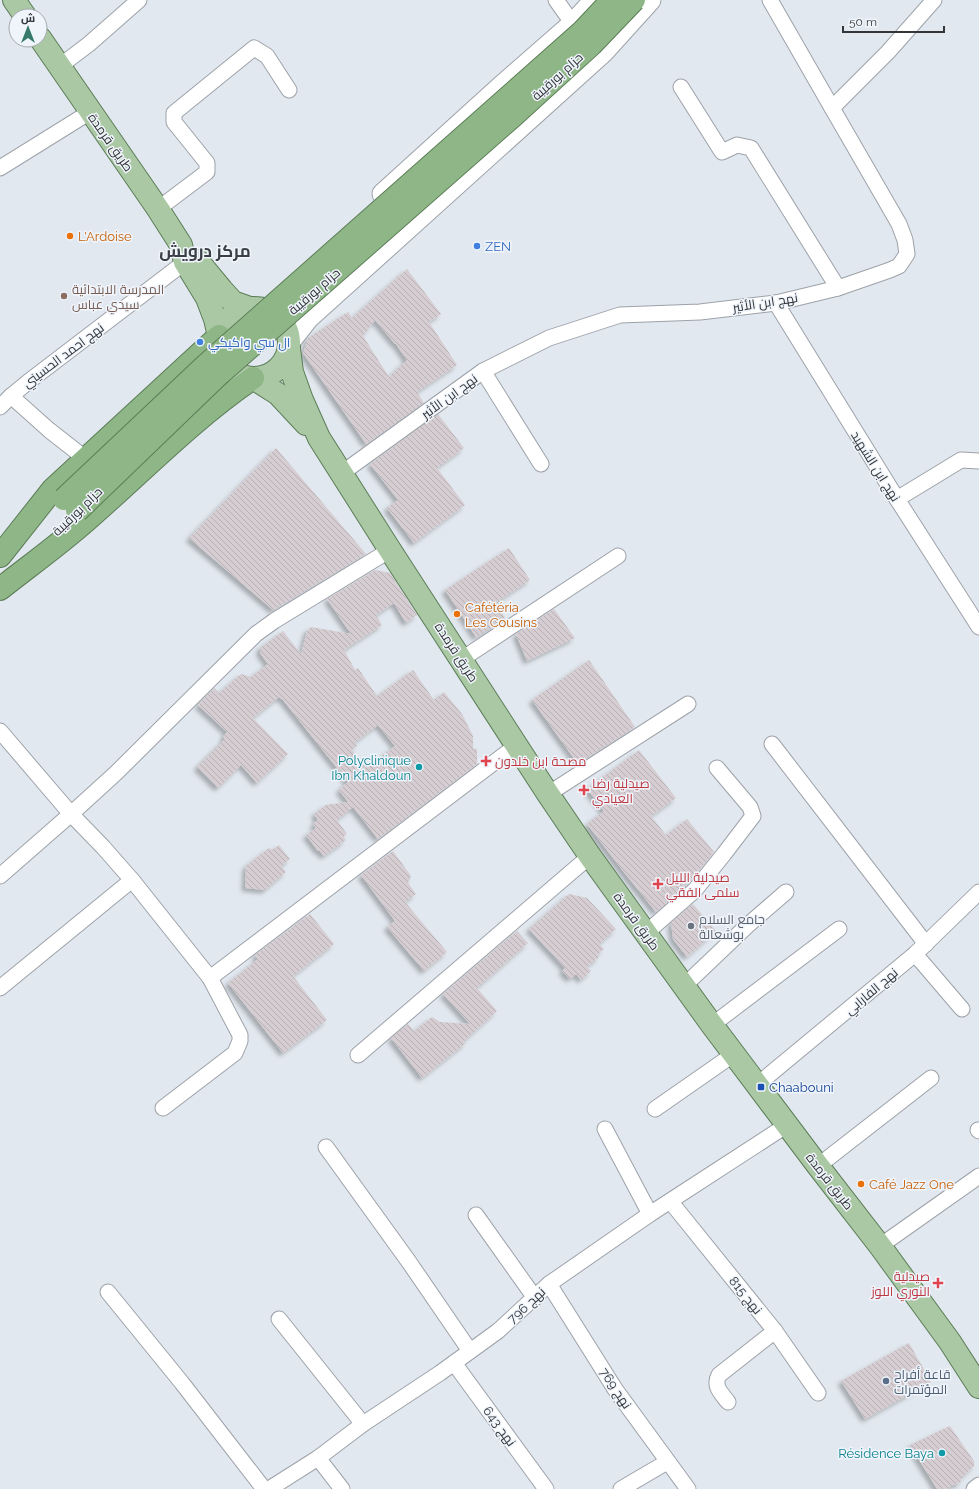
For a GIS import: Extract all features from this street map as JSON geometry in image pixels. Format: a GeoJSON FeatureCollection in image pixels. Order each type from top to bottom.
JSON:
{"type":"FeatureCollection","features":[{"type":"Feature","properties":{"kind":"highway","name":"حزام بورقيبة"},"geometry":{"type":"LineString","coordinates":[[0,588],[70,505],[206,365],[577,36],[612,0]]}},
{"type":"Feature","properties":{"kind":"highway","name":"حزام بورقيبة"},"geometry":{"type":"LineString","coordinates":[[0,563],[70,505],[513,116],[592,44],[634,0]]}},
{"type":"Feature","properties":{"kind":"highway"},"geometry":{"type":"LineString","coordinates":[[0,556],[53,489],[219,336]]}},
{"type":"Feature","properties":{"kind":"highway"},"geometry":{"type":"LineString","coordinates":[[0,588],[88,519],[134,475],[218,402],[253,378]]}},
{"type":"Feature","properties":{"kind":"main road","name":"حزام بورقيبة"},"geometry":{"type":"LineString","coordinates":[[254,308],[573,24],[595,0]]}},
{"type":"Feature","properties":{"kind":"main road","name":"حزام بورقيبة"},"geometry":{"type":"LineString","coordinates":[[289,345],[308,318],[603,52],[650,0]]}},
{"type":"Feature","properties":{"kind":"main road","name":"طريق قرمدة"},"geometry":{"type":"LineString","coordinates":[[47,48],[158,209],[207,298],[215,319],[219,336]]}},
{"type":"Feature","properties":{"kind":"main road"},"geometry":{"type":"LineString","coordinates":[[502,86],[527,121]]}},
{"type":"Feature","properties":{"kind":"main road","name":"طريق قرمدة"},"geometry":{"type":"LineString","coordinates":[[183,254],[195,256],[233,302],[254,308]]}},
{"type":"Feature","properties":{"kind":"main road"},"geometry":{"type":"LineString","coordinates":[[254,308],[267,310],[276,315],[283,322],[288,332],[289,345],[286,358],[280,367],[263,377],[253,378],[241,375],[231,369],[223,359],[219,348],[219,336],[223,326],[230,317],[239,311],[254,308]]}},
{"type":"Feature","properties":{"kind":"main road","name":"طريق قرمدة"},"geometry":{"type":"LineString","coordinates":[[289,345],[292,372],[302,400],[320,438],[390,550],[548,794],[590,856],[685,985],[712,1025],[880,1246],[950,1342],[979,1387]]}},
{"type":"Feature","properties":{"kind":"main road","name":"طريق قرمدة"},"geometry":{"type":"LineString","coordinates":[[253,378],[278,394],[320,438]]}},
{"type":"Feature","properties":{"kind":"street"},"geometry":{"type":"LineString","coordinates":[[60,66],[89,44],[139,0]]}},
{"type":"Feature","properties":{"kind":"street"},"geometry":{"type":"LineString","coordinates":[[556,0],[573,24]]}},
{"type":"Feature","properties":{"kind":"street","name":"نهج ابن الأثير"},"geometry":{"type":"LineString","coordinates":[[342,473],[483,371],[549,338],[620,315],[700,312],[776,303],[838,288],[899,266],[907,254],[905,240],[899,224],[770,0]]}},
{"type":"Feature","properties":{"kind":"street"},"geometry":{"type":"LineString","coordinates":[[832,108],[888,52],[934,0]]}},
{"type":"Feature","properties":{"kind":"street"},"geometry":{"type":"LineString","coordinates":[[158,209],[207,172],[207,163],[174,122],[174,113],[254,48],[267,56],[289,90]]}},
{"type":"Feature","properties":{"kind":"street"},"geometry":{"type":"LineString","coordinates":[[681,87],[722,152],[736,145],[751,148],[838,288]]}},
{"type":"Feature","properties":{"kind":"street"},"geometry":{"type":"LineString","coordinates":[[0,168],[90,112]]}},
{"type":"Feature","properties":{"kind":"street","name":"نهج احمد الحسيني"},"geometry":{"type":"LineString","coordinates":[[0,407],[10,396],[183,254]]}},
{"type":"Feature","properties":{"kind":"street","name":"نهج ابن الشهيد"},"geometry":{"type":"LineString","coordinates":[[776,303],[897,499],[979,627]]}},
{"type":"Feature","properties":{"kind":"street"},"geometry":{"type":"LineString","coordinates":[[483,371],[541,464]]}},
{"type":"Feature","properties":{"kind":"street"},"geometry":{"type":"LineString","coordinates":[[10,396],[49,430],[86,459]]}},
{"type":"Feature","properties":{"kind":"street"},"geometry":{"type":"LineString","coordinates":[[897,499],[961,460],[979,462]]}},
{"type":"Feature","properties":{"kind":"street"},"geometry":{"type":"LineString","coordinates":[[0,876],[116,773],[256,634],[274,621],[390,550]]}},
{"type":"Feature","properties":{"kind":"street"},"geometry":{"type":"LineString","coordinates":[[462,659],[618,556]]}},
{"type":"Feature","properties":{"kind":"street"},"geometry":{"type":"LineString","coordinates":[[548,794],[688,704]]}},
{"type":"Feature","properties":{"kind":"street"},"geometry":{"type":"LineString","coordinates":[[0,731],[71,814],[104,847],[132,880],[210,978],[236,1027],[240,1041],[235,1053],[163,1108]]}},
{"type":"Feature","properties":{"kind":"street"},"geometry":{"type":"LineString","coordinates":[[772,744],[921,949],[962,1009]]}},
{"type":"Feature","properties":{"kind":"street"},"geometry":{"type":"LineString","coordinates":[[210,978],[517,745]]}},
{"type":"Feature","properties":{"kind":"street"},"geometry":{"type":"LineString","coordinates":[[646,933],[695,890],[753,816],[750,807],[717,768]]}},
{"type":"Feature","properties":{"kind":"street"},"geometry":{"type":"LineString","coordinates":[[358,1055],[590,856]]}},
{"type":"Feature","properties":{"kind":"street"},"geometry":{"type":"LineString","coordinates":[[0,988],[132,880]]}},
{"type":"Feature","properties":{"kind":"street"},"geometry":{"type":"LineString","coordinates":[[685,985],[748,925],[786,892]]}},
{"type":"Feature","properties":{"kind":"street","name":"نهج الفارابي"},"geometry":{"type":"LineString","coordinates":[[757,1085],[921,949],[977,900]]}},
{"type":"Feature","properties":{"kind":"street"},"geometry":{"type":"LineString","coordinates":[[712,1025],[838,929]]}},
{"type":"Feature","properties":{"kind":"street"},"geometry":{"type":"LineString","coordinates":[[655,1109],[734,1054]]}},
{"type":"Feature","properties":{"kind":"street"},"geometry":{"type":"LineString","coordinates":[[818,1166],[931,1078]]}},
{"type":"Feature","properties":{"kind":"street","name":"نهج 796"},"geometry":{"type":"LineString","coordinates":[[269,1489],[318,1458],[363,1424],[498,1331],[549,1284],[650,1214],[787,1124]]}},
{"type":"Feature","properties":{"kind":"street"},"geometry":{"type":"LineString","coordinates":[[605,1128],[650,1214]]}},
{"type":"Feature","properties":{"kind":"street"},"geometry":{"type":"LineString","coordinates":[[326,1147],[409,1262],[470,1351]]}},
{"type":"Feature","properties":{"kind":"street"},"geometry":{"type":"LineString","coordinates":[[880,1246],[979,1176]]}},
{"type":"Feature","properties":{"kind":"street","name":"نهج 815"},"geometry":{"type":"LineString","coordinates":[[670,1201],[775,1331],[818,1393]]}},
{"type":"Feature","properties":{"kind":"street"},"geometry":{"type":"LineString","coordinates":[[476,1215],[535,1298]]}},
{"type":"Feature","properties":{"kind":"street","name":"نهج 769"},"geometry":{"type":"LineString","coordinates":[[549,1284],[615,1389],[688,1489]]}},
{"type":"Feature","properties":{"kind":"street"},"geometry":{"type":"LineString","coordinates":[[108,1292],[182,1383],[264,1489]]}},
{"type":"Feature","properties":{"kind":"street"},"geometry":{"type":"LineString","coordinates":[[279,1319],[363,1424]]}},
{"type":"Feature","properties":{"kind":"street"},"geometry":{"type":"LineString","coordinates":[[728,1402],[719,1391],[717,1385],[719,1375],[775,1331]]}},
{"type":"Feature","properties":{"kind":"street","name":"نهج 643"},"geometry":{"type":"LineString","coordinates":[[454,1362],[546,1489]]}},
{"type":"Feature","properties":{"kind":"street"},"geometry":{"type":"LineString","coordinates":[[318,1458],[342,1489]]}},
{"type":"Feature","properties":{"kind":"street"},"geometry":{"type":"LineString","coordinates":[[621,1489],[667,1462]]}},
{"type":"Feature","properties":{"kind":"street"},"geometry":{"type":"LineString","coordinates":[[974,1489],[979,1485]]}},
{"type":"Feature","properties":{"kind":"building"},"geometry":{"type":"Polygon","coordinates":[[[407,269],[441,314],[429,322],[457,365],[417,392],[424,403],[366,444],[303,353],[308,338],[348,312],[352,318],[407,269]],[[375,320],[363,336],[389,377],[407,360],[375,320]]]}},
{"type":"Feature","properties":{"kind":"building"},"geometry":{"type":"Polygon","coordinates":[[[438,414],[464,448],[437,468],[465,505],[414,543],[387,508],[398,500],[370,464],[438,414]]]}},
{"type":"Feature","properties":{"kind":"building"},"geometry":{"type":"Polygon","coordinates":[[[276,448],[366,554],[273,610],[189,538],[276,448]]]}},
{"type":"Feature","properties":{"kind":"building"},"geometry":{"type":"Polygon","coordinates":[[[509,548],[530,580],[495,603],[505,618],[476,637],[445,590],[509,548]]]}},
{"type":"Feature","properties":{"kind":"building"},"geometry":{"type":"Polygon","coordinates":[[[375,570],[390,573],[417,615],[406,623],[394,603],[376,615],[382,625],[344,650],[355,670],[358,668],[377,696],[413,670],[434,700],[444,692],[462,714],[473,736],[473,749],[477,749],[477,764],[378,839],[353,807],[337,820],[347,834],[343,837],[346,840],[324,856],[319,850],[318,851],[306,835],[316,828],[313,824],[318,820],[314,814],[326,805],[348,802],[339,790],[348,782],[283,700],[279,697],[253,718],[288,754],[257,783],[241,765],[218,788],[197,767],[225,739],[223,737],[227,732],[198,705],[214,688],[219,693],[241,674],[251,677],[268,664],[260,653],[260,648],[283,631],[301,654],[307,631],[311,627],[351,634],[327,599],[375,570]],[[378,725],[354,743],[357,746],[352,750],[366,768],[395,746],[378,725]]]}},
{"type":"Feature","properties":{"kind":"building"},"geometry":{"type":"Polygon","coordinates":[[[554,609],[575,638],[527,661],[516,634],[554,609]]]}},
{"type":"Feature","properties":{"kind":"building"},"geometry":{"type":"Polygon","coordinates":[[[589,660],[635,727],[578,764],[532,700],[589,660]]]}},
{"type":"Feature","properties":{"kind":"building"},"geometry":{"type":"Polygon","coordinates":[[[639,750],[676,798],[651,816],[666,835],[687,819],[714,852],[691,880],[684,886],[685,887],[656,912],[587,824],[604,811],[587,789],[639,750]]]}},
{"type":"Feature","properties":{"kind":"building"},"geometry":{"type":"Polygon","coordinates":[[[279,845],[290,859],[281,866],[286,872],[265,890],[245,888],[246,866],[269,848],[272,850],[279,845]]]}},
{"type":"Feature","properties":{"kind":"building"},"geometry":{"type":"Polygon","coordinates":[[[393,851],[411,876],[408,883],[416,894],[405,902],[447,952],[424,971],[387,927],[395,921],[361,875],[393,851]]]}},
{"type":"Feature","properties":{"kind":"building"},"geometry":{"type":"Polygon","coordinates":[[[569,894],[587,898],[616,929],[599,944],[604,949],[597,955],[599,957],[587,967],[591,971],[581,980],[576,974],[570,979],[562,971],[565,968],[529,929],[569,894]]]}},
{"type":"Feature","properties":{"kind":"building","name":"جامع السلام بوشعالة"},"geometry":{"type":"Polygon","coordinates":[[[693,904],[716,931],[687,957],[673,939],[671,923],[693,904]]]}},
{"type":"Feature","properties":{"kind":"building"},"geometry":{"type":"Polygon","coordinates":[[[310,914],[334,944],[293,976],[327,1020],[283,1053],[228,983],[258,959],[255,955],[310,914]]]}},
{"type":"Feature","properties":{"kind":"building"},"geometry":{"type":"Polygon","coordinates":[[[517,931],[528,943],[477,988],[497,1011],[464,1041],[466,1043],[422,1078],[391,1038],[408,1024],[414,1031],[432,1017],[440,1022],[470,1024],[443,994],[517,931]]]}},
{"type":"Feature","properties":{"kind":"building","name":"قاعة أفراح المؤتمرات"},"geometry":{"type":"Polygon","coordinates":[[[909,1343],[931,1382],[865,1419],[841,1381],[909,1343]]]}},
{"type":"Feature","properties":{"kind":"building","name":"Résidence Baya"},"geometry":{"type":"Polygon","coordinates":[[[950,1426],[974,1461],[974,1466],[962,1477],[960,1483],[946,1489],[937,1489],[910,1445],[950,1426]]]}},
{"type":"Feature","properties":{"kind":"place","name":"L'Ardoise"},"geometry":{"type":"Point","coordinates":[70,236]}},
{"type":"Feature","properties":{"kind":"place","name":"ZEN"},"geometry":{"type":"Point","coordinates":[477,246]}},
{"type":"Feature","properties":{"kind":"place","name":"المدرسة الابتدائية سيدي عباس"},"geometry":{"type":"Point","coordinates":[64,296]}},
{"type":"Feature","properties":{"kind":"place","name":"ال سي واكيكي"},"geometry":{"type":"Point","coordinates":[200,342]}},
{"type":"Feature","properties":{"kind":"place","name":"Cafétéria Les Cousins"},"geometry":{"type":"Point","coordinates":[457,614]}},
{"type":"Feature","properties":{"kind":"place","name":"مصحة ابن خلدون"},"geometry":{"type":"Point","coordinates":[486,761]}},
{"type":"Feature","properties":{"kind":"place","name":"Polyclinique Ibn Khaldoun"},"geometry":{"type":"Point","coordinates":[419,767]}},
{"type":"Feature","properties":{"kind":"place","name":"صيدلية رضا العيادي"},"geometry":{"type":"Point","coordinates":[584,790]}},
{"type":"Feature","properties":{"kind":"place","name":"صيدلية الليل سلمى الفقي"},"geometry":{"type":"Point","coordinates":[658,884]}},
{"type":"Feature","properties":{"kind":"place","name":"جامع السلام بوشعالة"},"geometry":{"type":"Point","coordinates":[691,926]}},
{"type":"Feature","properties":{"kind":"place","name":"Chaabouni"},"geometry":{"type":"Point","coordinates":[761,1087]}},
{"type":"Feature","properties":{"kind":"place","name":"Café Jazz One"},"geometry":{"type":"Point","coordinates":[861,1184]}},
{"type":"Feature","properties":{"kind":"place","name":"صيدلية النوري اللوز"},"geometry":{"type":"Point","coordinates":[938,1283]}},
{"type":"Feature","properties":{"kind":"place","name":"قاعة أفراح المؤتمرات"},"geometry":{"type":"Point","coordinates":[886,1381]}},
{"type":"Feature","properties":{"kind":"place","name":"Résidence Baya"},"geometry":{"type":"Point","coordinates":[942,1453]}},
{"type":"Feature","properties":{"kind":"district","name":"مركز درويش"},"geometry":{"type":"Point","coordinates":[205,251]}}]}
